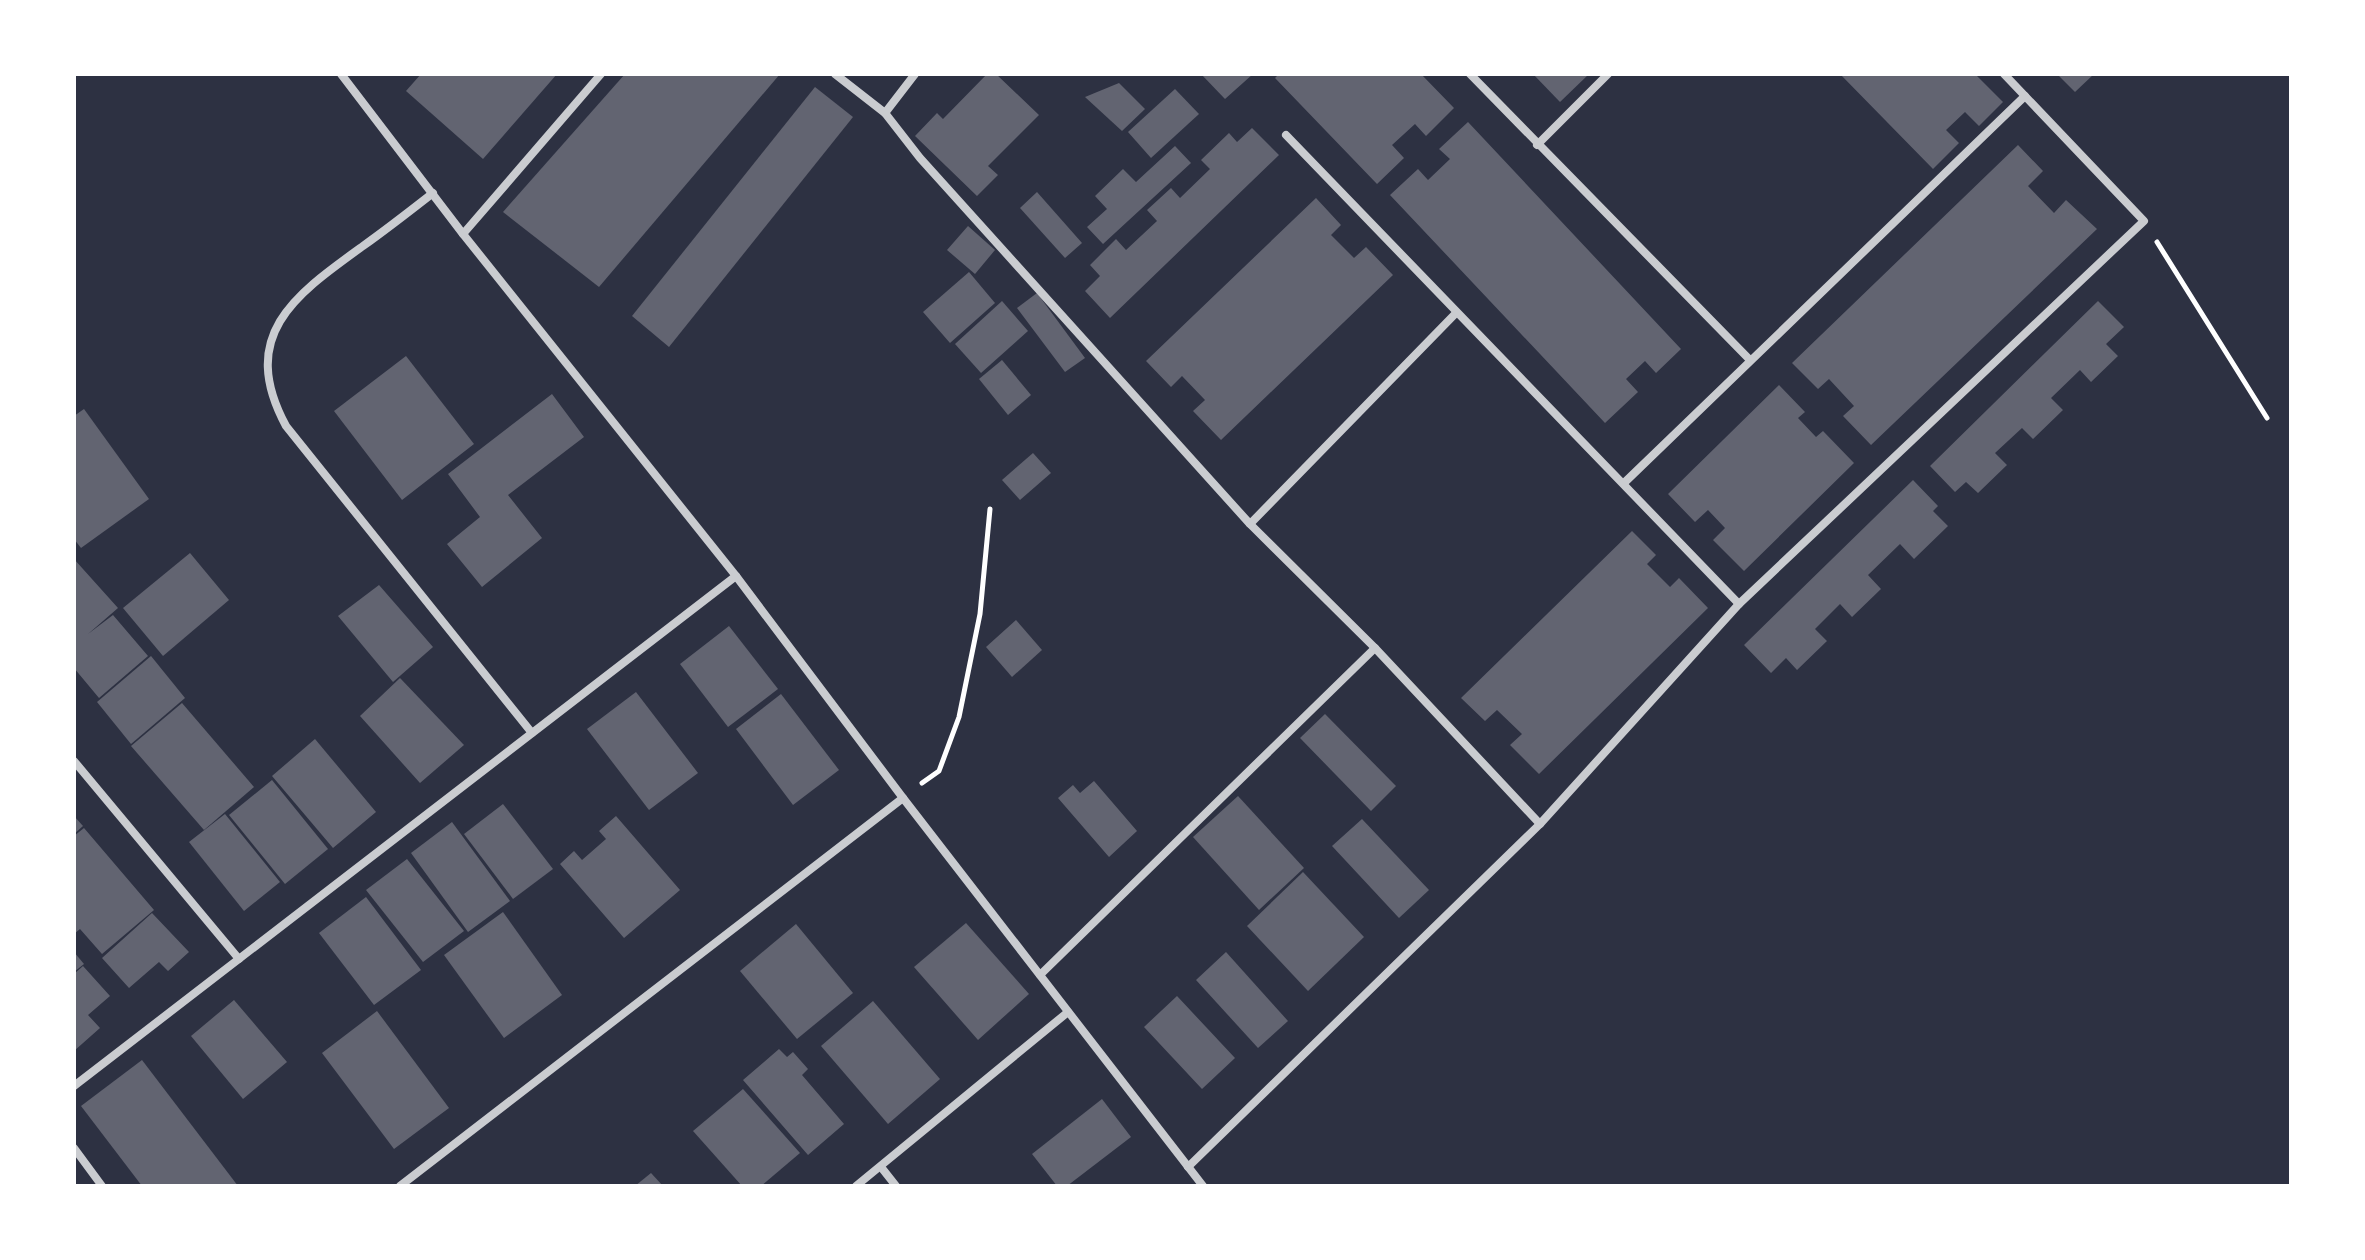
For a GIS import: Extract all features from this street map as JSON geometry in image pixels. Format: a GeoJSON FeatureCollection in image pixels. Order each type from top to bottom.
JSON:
{"type":"FeatureCollection","features":[{"type":"Feature","properties":{"kind":"street"},"geometry":{"type":"LineString","coordinates":[[341,74],[463,234],[736,576],[1203,1186]]}},
{"type":"Feature","properties":{"kind":"street"},"geometry":{"type":"LineString","coordinates":[[463,234],[601,74]]}},
{"type":"Feature","properties":{"kind":"street"},"geometry":{"type":"LineString","coordinates":[[835,74],[885,113],[920,158],[1250,524],[1375,648],[1540,824]]}},
{"type":"Feature","properties":{"kind":"street"},"geometry":{"type":"LineString","coordinates":[[885,113],[915,74]]}},
{"type":"Feature","properties":{"kind":"street"},"geometry":{"type":"LineString","coordinates":[[1470,74],[1750,360]]}},
{"type":"Feature","properties":{"kind":"street"},"geometry":{"type":"LineString","coordinates":[[1537,145],[1608,74]]}},
{"type":"Feature","properties":{"kind":"street"},"geometry":{"type":"LineString","coordinates":[[1188,1167],[1540,824],[1739,604],[2144,221],[2004,74]]}},
{"type":"Feature","properties":{"kind":"street"},"geometry":{"type":"LineString","coordinates":[[1624,483],[2025,96]]}},
{"type":"Feature","properties":{"kind":"street"},"geometry":{"type":"LineString","coordinates":[[1286,135],[1739,604]]}},
{"type":"Feature","properties":{"kind":"street"},"geometry":{"type":"LineString","coordinates":[[433,193],[318,278],[280,319],[270,347],[268,374],[272,400],[286,426],[532,733]]}},
{"type":"Feature","properties":{"kind":"street"},"geometry":{"type":"LineString","coordinates":[[1250,524],[1456,313]]}},
{"type":"Feature","properties":{"kind":"street"},"geometry":{"type":"LineString","coordinates":[[74,1086],[736,576]]}},
{"type":"Feature","properties":{"kind":"street"},"geometry":{"type":"LineString","coordinates":[[1040,975],[1375,648]]}},
{"type":"Feature","properties":{"kind":"street"},"geometry":{"type":"LineString","coordinates":[[74,761],[239,959]]}},
{"type":"Feature","properties":{"kind":"street"},"geometry":{"type":"LineString","coordinates":[[400,1186],[903,798]]}},
{"type":"Feature","properties":{"kind":"street"},"geometry":{"type":"LineString","coordinates":[[856,1186],[1068,1012]]}},
{"type":"Feature","properties":{"kind":"street"},"geometry":{"type":"LineString","coordinates":[[74,1148],[102,1186]]}},
{"type":"Feature","properties":{"kind":"street"},"geometry":{"type":"LineString","coordinates":[[881,1167],[896,1186]]}},
{"type":"Feature","properties":{"kind":"path"},"geometry":{"type":"LineString","coordinates":[[2144,221],[2267,418]]}},
{"type":"Feature","properties":{"kind":"path"},"geometry":{"type":"LineString","coordinates":[[903,798],[939,771],[959,717],[980,614],[990,509]]}},
{"type":"Feature","properties":{"kind":"building"},"geometry":{"type":"Polygon","coordinates":[[[421,74],[557,74],[483,159],[406,91],[421,74]]]}},
{"type":"Feature","properties":{"kind":"building"},"geometry":{"type":"Polygon","coordinates":[[[625,74],[780,74],[599,287],[503,212],[625,74]]]}},
{"type":"Feature","properties":{"kind":"building"},"geometry":{"type":"Polygon","coordinates":[[[987,74],[996,74],[1039,115],[988,166],[998,175],[977,196],[915,136],[937,113],[943,119],[987,74]]]}},
{"type":"Feature","properties":{"kind":"building"},"geometry":{"type":"Polygon","coordinates":[[[1201,74],[1253,74],[1225,99],[1201,74]]]}},
{"type":"Feature","properties":{"kind":"building"},"geometry":{"type":"Polygon","coordinates":[[[1279,74],[1421,74],[1454,108],[1426,136],[1415,124],[1392,145],[1404,158],[1377,184],[1275,78],[1279,74]]]}},
{"type":"Feature","properties":{"kind":"building"},"geometry":{"type":"Polygon","coordinates":[[[1533,74],[1589,74],[1560,102],[1533,74]]]}},
{"type":"Feature","properties":{"kind":"building"},"geometry":{"type":"Polygon","coordinates":[[[1840,74],[1975,74],[2003,102],[1979,126],[1965,112],[1946,130],[1959,143],[1933,169],[1840,74]]]}},
{"type":"Feature","properties":{"kind":"building"},"geometry":{"type":"Polygon","coordinates":[[[2057,74],[2094,74],[2075,92],[2057,74]]]}},
{"type":"Feature","properties":{"kind":"building"},"geometry":{"type":"Polygon","coordinates":[[[1119,83],[1145,109],[1122,131],[1085,97],[1119,83]]]}},
{"type":"Feature","properties":{"kind":"building"},"geometry":{"type":"Polygon","coordinates":[[[815,87],[853,117],[669,347],[632,316],[815,87]]]}},
{"type":"Feature","properties":{"kind":"building"},"geometry":{"type":"Polygon","coordinates":[[[1175,89],[1199,114],[1151,158],[1128,132],[1175,89]]]}},
{"type":"Feature","properties":{"kind":"building"},"geometry":{"type":"Polygon","coordinates":[[[1468,122],[1681,349],[1656,373],[1645,361],[1626,379],[1638,392],[1605,423],[1390,195],[1418,169],[1428,180],[1450,159],[1439,149],[1468,122]]]}},
{"type":"Feature","properties":{"kind":"building"},"geometry":{"type":"Polygon","coordinates":[[[1252,128],[1279,155],[1110,318],[1085,291],[1100,276],[1090,265],[1116,239],[1126,250],[1157,221],[1147,210],[1171,188],[1180,198],[1210,169],[1201,160],[1229,133],[1237,142],[1252,128]]]}},
{"type":"Feature","properties":{"kind":"building"},"geometry":{"type":"Polygon","coordinates":[[[2018,145],[2043,171],[2028,186],[2054,213],[2066,200],[2097,229],[1871,445],[1843,416],[1854,406],[1829,379],[1818,389],[1792,363],[2018,145]]]}},
{"type":"Feature","properties":{"kind":"building"},"geometry":{"type":"Polygon","coordinates":[[[1175,146],[1191,163],[1103,244],[1087,227],[1107,209],[1095,196],[1123,169],[1136,182],[1175,146]]]}},
{"type":"Feature","properties":{"kind":"building"},"geometry":{"type":"Polygon","coordinates":[[[1037,192],[1082,243],[1065,258],[1020,208],[1037,192]]]}},
{"type":"Feature","properties":{"kind":"building"},"geometry":{"type":"Polygon","coordinates":[[[1316,198],[1341,225],[1331,235],[1354,258],[1366,247],[1393,275],[1221,440],[1193,411],[1205,400],[1182,376],[1171,387],[1146,361],[1316,198]]]}},
{"type":"Feature","properties":{"kind":"building"},"geometry":{"type":"Polygon","coordinates":[[[968,226],[995,250],[975,274],[947,250],[968,226]]]}},
{"type":"Feature","properties":{"kind":"building"},"geometry":{"type":"Polygon","coordinates":[[[969,272],[995,303],[950,343],[923,312],[969,272]]]}},
{"type":"Feature","properties":{"kind":"building"},"geometry":{"type":"Polygon","coordinates":[[[1037,293],[1085,358],[1065,372],[1017,308],[1037,293]]]}},
{"type":"Feature","properties":{"kind":"building"},"geometry":{"type":"Polygon","coordinates":[[[1002,301],[1028,331],[981,373],[955,344],[1002,301]]]}},
{"type":"Feature","properties":{"kind":"building"},"geometry":{"type":"Polygon","coordinates":[[[2098,301],[2124,327],[2106,344],[2118,356],[2091,382],[2080,370],[2051,398],[2063,410],[2033,439],[2022,428],[1995,453],[2007,465],[1978,493],[1966,482],[1955,492],[1930,466],[2098,301]]]}},
{"type":"Feature","properties":{"kind":"building"},"geometry":{"type":"Polygon","coordinates":[[[406,356],[474,444],[402,500],[334,411],[406,356]]]}},
{"type":"Feature","properties":{"kind":"building"},"geometry":{"type":"Polygon","coordinates":[[[1002,360],[1031,395],[1008,415],[979,379],[1002,360]]]}},
{"type":"Feature","properties":{"kind":"building"},"geometry":{"type":"Polygon","coordinates":[[[1779,385],[1805,412],[1798,418],[1816,437],[1823,431],[1854,463],[1744,571],[1713,540],[1725,528],[1708,510],[1695,522],[1668,494],[1779,385]]]}},
{"type":"Feature","properties":{"kind":"building"},"geometry":{"type":"Polygon","coordinates":[[[552,394],[584,437],[508,495],[542,538],[482,587],[447,544],[480,517],[448,474],[552,394]]]}},
{"type":"Feature","properties":{"kind":"building"},"geometry":{"type":"Polygon","coordinates":[[[84,409],[149,499],[81,548],[74,539],[74,416],[84,409]]]}},
{"type":"Feature","properties":{"kind":"building"},"geometry":{"type":"Polygon","coordinates":[[[1033,453],[1051,473],[1020,500],[1002,480],[1033,453]]]}},
{"type":"Feature","properties":{"kind":"building"},"geometry":{"type":"Polygon","coordinates":[[[1913,480],[1938,506],[1933,511],[1948,526],[1914,559],[1900,544],[1868,575],[1881,589],[1852,617],[1840,604],[1815,629],[1827,641],[1797,670],[1786,658],[1771,673],[1744,645],[1913,480]]]}},
{"type":"Feature","properties":{"kind":"building"},"geometry":{"type":"Polygon","coordinates":[[[1632,531],[1656,555],[1647,564],[1670,587],[1679,578],[1708,608],[1539,774],[1510,745],[1522,734],[1497,710],[1485,721],[1461,698],[1632,531]]]}},
{"type":"Feature","properties":{"kind":"building"},"geometry":{"type":"Polygon","coordinates":[[[190,553],[229,600],[163,656],[123,608],[190,553]]]}},
{"type":"Feature","properties":{"kind":"building"},"geometry":{"type":"Polygon","coordinates":[[[74,559],[118,608],[88,634],[113,615],[148,656],[99,698],[74,668],[74,559]]]}},
{"type":"Feature","properties":{"kind":"building"},"geometry":{"type":"Polygon","coordinates":[[[379,585],[433,647],[393,682],[338,616],[379,585]]]}},
{"type":"Feature","properties":{"kind":"building"},"geometry":{"type":"Polygon","coordinates":[[[1016,620],[1042,650],[1012,677],[986,647],[1016,620]]]}},
{"type":"Feature","properties":{"kind":"building"},"geometry":{"type":"Polygon","coordinates":[[[729,626],[778,689],[728,727],[680,664],[729,626]]]}},
{"type":"Feature","properties":{"kind":"building"},"geometry":{"type":"Polygon","coordinates":[[[151,656],[185,698],[131,744],[97,702],[151,656]]]}},
{"type":"Feature","properties":{"kind":"building"},"geometry":{"type":"Polygon","coordinates":[[[400,678],[464,745],[420,783],[360,716],[400,678]]]}},
{"type":"Feature","properties":{"kind":"building"},"geometry":{"type":"Polygon","coordinates":[[[636,692],[698,773],[649,810],[587,729],[636,692]]]}},
{"type":"Feature","properties":{"kind":"building"},"geometry":{"type":"Polygon","coordinates":[[[781,694],[839,770],[793,805],[736,729],[781,694]]]}},
{"type":"Feature","properties":{"kind":"building"},"geometry":{"type":"Polygon","coordinates":[[[182,703],[254,787],[204,830],[131,746],[182,703]]]}},
{"type":"Feature","properties":{"kind":"building"},"geometry":{"type":"Polygon","coordinates":[[[1325,714],[1396,786],[1371,811],[1300,738],[1325,714]]]}},
{"type":"Feature","properties":{"kind":"building"},"geometry":{"type":"Polygon","coordinates":[[[315,739],[376,812],[333,848],[272,776],[315,739]]]}},
{"type":"Feature","properties":{"kind":"building"},"geometry":{"type":"Polygon","coordinates":[[[272,780],[328,849],[285,884],[229,815],[272,780]]]}},
{"type":"Feature","properties":{"kind":"building"},"geometry":{"type":"Polygon","coordinates":[[[1094,781],[1137,831],[1109,857],[1058,798],[1073,785],[1080,793],[1094,781]]]}},
{"type":"Feature","properties":{"kind":"building"},"geometry":{"type":"Polygon","coordinates":[[[1238,796],[1304,868],[1259,910],[1193,837],[1238,796]]]}},
{"type":"Feature","properties":{"kind":"building"},"geometry":{"type":"Polygon","coordinates":[[[503,804],[553,869],[513,899],[464,834],[503,804]]]}},
{"type":"Feature","properties":{"kind":"building"},"geometry":{"type":"Polygon","coordinates":[[[225,814],[280,882],[244,911],[189,842],[225,814]]]}},
{"type":"Feature","properties":{"kind":"building"},"geometry":{"type":"Polygon","coordinates":[[[74,816],[83,826],[74,834],[74,816]]]}},
{"type":"Feature","properties":{"kind":"building"},"geometry":{"type":"Polygon","coordinates":[[[616,816],[680,890],[624,938],[560,864],[574,851],[582,860],[606,839],[599,831],[616,816]]]}},
{"type":"Feature","properties":{"kind":"building"},"geometry":{"type":"Polygon","coordinates":[[[1362,819],[1429,890],[1399,918],[1332,846],[1362,819]]]}},
{"type":"Feature","properties":{"kind":"building"},"geometry":{"type":"Polygon","coordinates":[[[452,822],[510,901],[468,932],[411,853],[452,822]]]}},
{"type":"Feature","properties":{"kind":"building"},"geometry":{"type":"Polygon","coordinates":[[[84,828],[154,910],[102,954],[80,929],[74,934],[74,836],[84,828]]]}},
{"type":"Feature","properties":{"kind":"building"},"geometry":{"type":"Polygon","coordinates":[[[407,859],[464,931],[423,962],[366,890],[407,859]]]}},
{"type":"Feature","properties":{"kind":"building"},"geometry":{"type":"Polygon","coordinates":[[[1303,872],[1364,937],[1308,991],[1247,926],[1303,872]]]}},
{"type":"Feature","properties":{"kind":"building"},"geometry":{"type":"Polygon","coordinates":[[[366,897],[421,970],[374,1005],[319,933],[366,897]]]}},
{"type":"Feature","properties":{"kind":"building"},"geometry":{"type":"Polygon","coordinates":[[[503,912],[562,995],[504,1038],[444,955],[503,912]]]}},
{"type":"Feature","properties":{"kind":"building"},"geometry":{"type":"Polygon","coordinates":[[[152,913],[189,952],[168,971],[159,962],[129,988],[102,958],[152,913]]]}},
{"type":"Feature","properties":{"kind":"building"},"geometry":{"type":"Polygon","coordinates":[[[966,923],[1029,994],[978,1040],[914,967],[966,923]]]}},
{"type":"Feature","properties":{"kind":"building"},"geometry":{"type":"Polygon","coordinates":[[[796,924],[853,993],[797,1039],[740,971],[796,924]]]}},
{"type":"Feature","properties":{"kind":"building"},"geometry":{"type":"Polygon","coordinates":[[[74,952],[84,964],[74,972],[74,952]]]}},
{"type":"Feature","properties":{"kind":"building"},"geometry":{"type":"Polygon","coordinates":[[[1226,952],[1288,1021],[1258,1048],[1196,980],[1226,952]]]}},
{"type":"Feature","properties":{"kind":"building"},"geometry":{"type":"Polygon","coordinates":[[[83,966],[110,996],[88,1015],[100,1028],[74,1051],[74,974],[83,966]]]}},
{"type":"Feature","properties":{"kind":"building"},"geometry":{"type":"Polygon","coordinates":[[[1177,996],[1235,1058],[1202,1089],[1144,1027],[1177,996]]]}},
{"type":"Feature","properties":{"kind":"building"},"geometry":{"type":"Polygon","coordinates":[[[234,1000],[287,1062],[243,1099],[191,1036],[234,1000]]]}},
{"type":"Feature","properties":{"kind":"building"},"geometry":{"type":"Polygon","coordinates":[[[873,1001],[940,1079],[888,1124],[821,1046],[873,1001]]]}},
{"type":"Feature","properties":{"kind":"building"},"geometry":{"type":"Polygon","coordinates":[[[377,1011],[449,1108],[394,1149],[322,1053],[377,1011]]]}},
{"type":"Feature","properties":{"kind":"building"},"geometry":{"type":"Polygon","coordinates":[[[779,1049],[787,1057],[793,1052],[808,1069],[802,1075],[844,1124],[808,1155],[743,1080],[779,1049]]]}},
{"type":"Feature","properties":{"kind":"building"},"geometry":{"type":"Polygon","coordinates":[[[142,1060],[238,1186],[142,1186],[81,1106],[142,1060]]]}},
{"type":"Feature","properties":{"kind":"building"},"geometry":{"type":"Polygon","coordinates":[[[743,1089],[800,1153],[761,1186],[742,1186],[693,1131],[743,1089]]]}},
{"type":"Feature","properties":{"kind":"building"},"geometry":{"type":"Polygon","coordinates":[[[1102,1099],[1131,1137],[1067,1186],[1057,1186],[1032,1154],[1102,1099]]]}},
{"type":"Feature","properties":{"kind":"building"},"geometry":{"type":"Polygon","coordinates":[[[651,1173],[663,1186],[635,1186],[651,1173]]]}}]}
